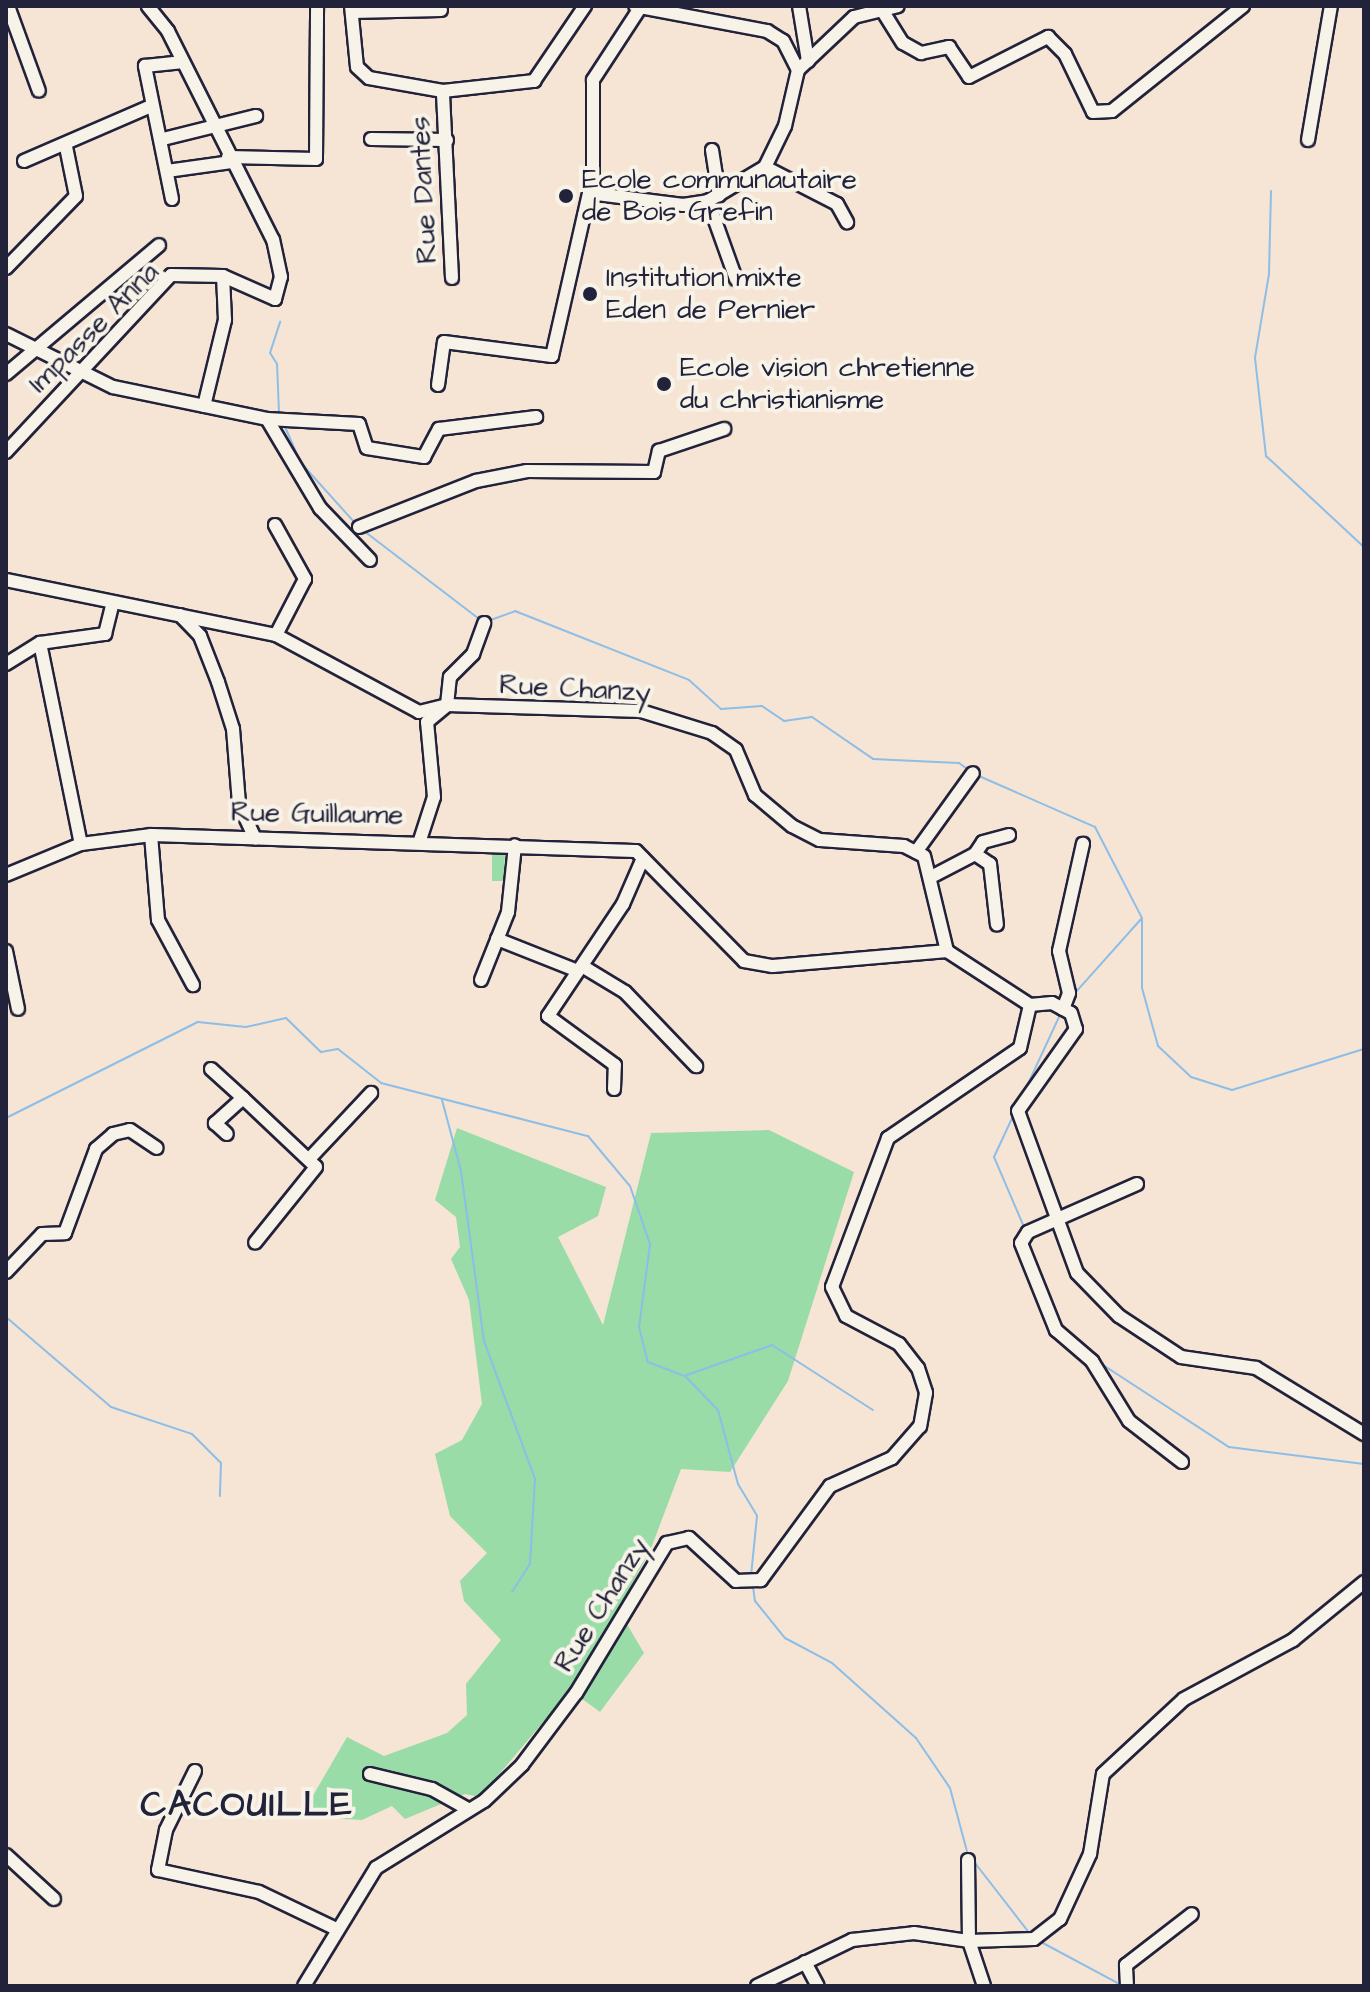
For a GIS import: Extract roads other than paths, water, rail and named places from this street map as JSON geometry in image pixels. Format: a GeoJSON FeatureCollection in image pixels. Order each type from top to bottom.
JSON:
{"type":"FeatureCollection","features":[{"type":"Feature","properties":{"kind":"street"},"geometry":{"type":"LineString","coordinates":[[8,6],[39,91]]}},
{"type":"Feature","properties":{"kind":"street"},"geometry":{"type":"LineString","coordinates":[[148,6],[181,62],[230,160]]}},
{"type":"Feature","properties":{"kind":"street"},"geometry":{"type":"LineString","coordinates":[[167,171],[230,160],[311,164],[317,6]]}},
{"type":"Feature","properties":{"kind":"street","name":"Rue Dantes"},"geometry":{"type":"LineString","coordinates":[[452,278],[443,91],[534,81],[585,6]]}},
{"type":"Feature","properties":{"kind":"street"},"geometry":{"type":"LineString","coordinates":[[707,21],[710,6]]}},
{"type":"Feature","properties":{"kind":"street"},"geometry":{"type":"LineString","coordinates":[[589,193],[683,205],[714,198],[765,167],[778,151],[803,65],[799,6]]}},
{"type":"Feature","properties":{"kind":"street"},"geometry":{"type":"LineString","coordinates":[[803,65],[854,17],[898,6]]}},
{"type":"Feature","properties":{"kind":"street"},"geometry":{"type":"LineString","coordinates":[[882,10],[903,43],[921,53],[949,47],[969,77],[1048,37],[1065,54],[1093,112],[1112,111],[1243,6]]}},
{"type":"Feature","properties":{"kind":"street"},"geometry":{"type":"LineString","coordinates":[[1308,140],[1331,6]]}},
{"type":"Feature","properties":{"kind":"street"},"geometry":{"type":"LineString","coordinates":[[438,385],[440,343],[552,356],[589,193],[593,80],[637,7],[767,31],[789,48],[803,65]]}},
{"type":"Feature","properties":{"kind":"street"},"geometry":{"type":"LineString","coordinates":[[441,10],[352,9],[354,59],[369,78],[443,91]]}},
{"type":"Feature","properties":{"kind":"street"},"geometry":{"type":"LineString","coordinates":[[172,199],[163,139],[149,107],[145,66],[181,62]]}},
{"type":"Feature","properties":{"kind":"street"},"geometry":{"type":"LineString","coordinates":[[24,161],[66,147],[149,107]]}},
{"type":"Feature","properties":{"kind":"street"},"geometry":{"type":"LineString","coordinates":[[163,139],[212,124],[256,116]]}},
{"type":"Feature","properties":{"kind":"street"},"geometry":{"type":"LineString","coordinates":[[371,139],[447,140]]}},
{"type":"Feature","properties":{"kind":"street"},"geometry":{"type":"LineString","coordinates":[[6,268],[76,196],[66,147]]}},
{"type":"Feature","properties":{"kind":"street"},"geometry":{"type":"LineString","coordinates":[[712,150],[714,198],[736,279]]}},
{"type":"Feature","properties":{"kind":"street","name":"Impasse Anna"},"geometry":{"type":"LineString","coordinates":[[6,452],[171,275],[223,276],[275,299],[281,277],[273,240],[230,160]]}},
{"type":"Feature","properties":{"kind":"street"},"geometry":{"type":"LineString","coordinates":[[765,167],[837,204],[847,222]]}},
{"type":"Feature","properties":{"kind":"street"},"geometry":{"type":"LineString","coordinates":[[6,374],[41,351],[159,245]]}},
{"type":"Feature","properties":{"kind":"street"},"geometry":{"type":"LineString","coordinates":[[204,406],[225,320],[223,276]]}},
{"type":"Feature","properties":{"kind":"street"},"geometry":{"type":"LineString","coordinates":[[6,334],[113,387],[267,419],[359,424],[367,448],[424,457],[439,429],[536,417]]}},
{"type":"Feature","properties":{"kind":"street"},"geometry":{"type":"LineString","coordinates":[[267,419],[304,486],[370,560]]}},
{"type":"Feature","properties":{"kind":"street"},"geometry":{"type":"LineString","coordinates":[[359,527],[489,478],[527,471],[654,472],[659,451],[724,429]]}},
{"type":"Feature","properties":{"kind":"street"},"geometry":{"type":"LineString","coordinates":[[275,525],[305,579],[276,635]]}},
{"type":"Feature","properties":{"kind":"street","name":"Rue Chanzy"},"geometry":{"type":"LineString","coordinates":[[6,580],[276,635],[419,712],[447,705],[641,711],[699,729],[736,750],[755,795],[792,826],[820,840],[916,852]]}},
{"type":"Feature","properties":{"kind":"street"},"geometry":{"type":"LineString","coordinates":[[6,664],[40,643],[105,634],[113,602]]}},
{"type":"Feature","properties":{"kind":"street"},"geometry":{"type":"LineString","coordinates":[[178,614],[200,636],[218,682],[233,729],[239,804],[255,838]]}},
{"type":"Feature","properties":{"kind":"street"},"geometry":{"type":"LineString","coordinates":[[420,840],[434,797],[427,722],[447,705],[450,677],[473,654],[484,623]]}},
{"type":"Feature","properties":{"kind":"street"},"geometry":{"type":"LineString","coordinates":[[40,643],[81,844]]}},
{"type":"Feature","properties":{"kind":"street"},"geometry":{"type":"LineString","coordinates":[[947,951],[931,877],[916,852],[973,773]]}},
{"type":"Feature","properties":{"kind":"street"},"geometry":{"type":"LineString","coordinates":[[151,835],[158,920],[193,985]]}},
{"type":"Feature","properties":{"kind":"street","name":"Rue Guillaume"},"geometry":{"type":"LineString","coordinates":[[6,875],[81,844],[151,835],[420,840],[640,854]]}},
{"type":"Feature","properties":{"kind":"street"},"geometry":{"type":"LineString","coordinates":[[931,877],[975,854],[983,842],[1009,835]]}},
{"type":"Feature","properties":{"kind":"street"},"geometry":{"type":"LineString","coordinates":[[1063,1009],[1069,993],[1059,951],[1083,844]]}},
{"type":"Feature","properties":{"kind":"street"},"geometry":{"type":"LineString","coordinates":[[481,980],[497,939],[515,845]]}},
{"type":"Feature","properties":{"kind":"street"},"geometry":{"type":"LineString","coordinates":[[614,1089],[615,1065],[548,1016],[580,968],[640,854],[744,961],[773,966],[947,951],[1030,1005],[1063,1009]]}},
{"type":"Feature","properties":{"kind":"street"},"geometry":{"type":"LineString","coordinates":[[975,854],[990,864],[997,925]]}},
{"type":"Feature","properties":{"kind":"street"},"geometry":{"type":"LineString","coordinates":[[497,939],[580,968],[625,992],[696,1066]]}},
{"type":"Feature","properties":{"kind":"street"},"geometry":{"type":"LineString","coordinates":[[6,951],[18,1009]]}},
{"type":"Feature","properties":{"kind":"street","name":"Rue Chanzy"},"geometry":{"type":"LineString","coordinates":[[304,1986],[325,1961],[334,1928],[388,1857],[468,1809],[522,1765],[575,1694],[667,1543],[689,1538],[736,1581],[761,1580],[830,1486],[892,1458],[920,1426],[926,1393],[918,1368],[899,1344],[846,1316],[832,1287],[888,1138],[1020,1048],[1030,1005]]}},
{"type":"Feature","properties":{"kind":"street"},"geometry":{"type":"LineString","coordinates":[[1063,1009],[1076,1029],[1073,1041],[1018,1111],[1042,1162],[1053,1221],[1077,1273],[1119,1316],[1181,1357],[1256,1368],[1364,1434]]}},
{"type":"Feature","properties":{"kind":"street"},"geometry":{"type":"LineString","coordinates":[[211,1069],[311,1157],[316,1169],[255,1243]]}},
{"type":"Feature","properties":{"kind":"street"},"geometry":{"type":"LineString","coordinates":[[311,1157],[371,1093]]}},
{"type":"Feature","properties":{"kind":"street"},"geometry":{"type":"LineString","coordinates":[[227,1134],[215,1123],[243,1098]]}},
{"type":"Feature","properties":{"kind":"street"},"geometry":{"type":"LineString","coordinates":[[6,1272],[42,1234],[65,1233],[96,1149],[113,1134],[130,1130],[157,1148]]}},
{"type":"Feature","properties":{"kind":"street"},"geometry":{"type":"LineString","coordinates":[[1137,1184],[1053,1221],[1021,1240],[1056,1330],[1092,1361],[1129,1421],[1182,1462]]}},
{"type":"Feature","properties":{"kind":"street"},"geometry":{"type":"LineString","coordinates":[[757,1986],[852,1940],[914,1933],[969,1941],[1034,1939],[1060,1919],[1090,1854],[1103,1774],[1184,1699],[1293,1640],[1364,1582]]}},
{"type":"Feature","properties":{"kind":"street"},"geometry":{"type":"LineString","coordinates":[[195,1771],[166,1830],[158,1870],[259,1892],[334,1928]]}},
{"type":"Feature","properties":{"kind":"street"},"geometry":{"type":"LineString","coordinates":[[370,1774],[432,1789],[468,1809]]}},
{"type":"Feature","properties":{"kind":"street"},"geometry":{"type":"LineString","coordinates":[[6,1855],[54,1899]]}},
{"type":"Feature","properties":{"kind":"street"},"geometry":{"type":"LineString","coordinates":[[968,1860],[969,1941],[984,1986]]}},
{"type":"Feature","properties":{"kind":"street"},"geometry":{"type":"LineString","coordinates":[[1127,1986],[1126,1965],[1192,1914]]}},
{"type":"Feature","properties":{"kind":"street"},"geometry":{"type":"LineString","coordinates":[[805,1962],[818,1986]]}},
{"type":"Feature","properties":{"kind":"waterway"},"geometry":{"type":"LineString","coordinates":[[1271,191],[1269,274],[1255,358],[1266,456],[1364,547]]}},
{"type":"Feature","properties":{"kind":"waterway"},"geometry":{"type":"LineString","coordinates":[[279,413],[277,364],[270,353],[280,322]]}},
{"type":"Feature","properties":{"kind":"waterway"},"geometry":{"type":"LineString","coordinates":[[285,427],[301,463],[356,524]]}},
{"type":"Feature","properties":{"kind":"waterway"},"geometry":{"type":"LineString","coordinates":[[364,531],[479,619]]}},
{"type":"Feature","properties":{"kind":"waterway"},"geometry":{"type":"LineString","coordinates":[[488,621],[515,611],[689,680],[721,709],[762,706],[784,721],[812,717],[873,759],[959,763],[970,771]]}},
{"type":"Feature","properties":{"kind":"waterway"},"geometry":{"type":"LineString","coordinates":[[979,776],[1095,827],[1142,918],[1075,993]]}},
{"type":"Feature","properties":{"kind":"waterway"},"geometry":{"type":"LineString","coordinates":[[1142,920],[1142,988],[1158,1046],[1191,1077],[1232,1090],[1364,1049]]}},
{"type":"Feature","properties":{"kind":"waterway"},"geometry":{"type":"LineString","coordinates":[[1024,1227],[994,1157],[1060,1015]]}},
{"type":"Feature","properties":{"kind":"waterway"},"geometry":{"type":"LineString","coordinates":[[6,1118],[198,1022],[246,1027],[286,1018],[321,1052],[338,1049],[381,1083],[588,1136],[630,1186],[650,1244],[639,1327],[648,1362],[685,1376],[718,1410],[738,1484],[757,1516],[751,1576]]}},
{"type":"Feature","properties":{"kind":"waterway"},"geometry":{"type":"LineString","coordinates":[[442,1100],[461,1171],[484,1341],[535,1479],[530,1564],[512,1592]]}},
{"type":"Feature","properties":{"kind":"waterway"},"geometry":{"type":"LineString","coordinates":[[6,1317],[111,1407],[192,1434],[221,1463],[220,1496]]}},
{"type":"Feature","properties":{"kind":"waterway"},"geometry":{"type":"LineString","coordinates":[[687,1375],[772,1345],[873,1410]]}},
{"type":"Feature","properties":{"kind":"waterway"},"geometry":{"type":"LineString","coordinates":[[1100,1363],[1229,1447],[1364,1464]]}},
{"type":"Feature","properties":{"kind":"waterway"},"geometry":{"type":"LineString","coordinates":[[753,1587],[755,1601],[785,1638],[832,1663],[916,1738],[950,1788],[968,1855]]}},
{"type":"Feature","properties":{"kind":"waterway"},"geometry":{"type":"LineString","coordinates":[[975,1863],[1030,1934]]}},
{"type":"Feature","properties":{"kind":"waterway"},"geometry":{"type":"LineString","coordinates":[[1041,1942],[1123,1986]]}},
{"type":"Feature","properties":{"kind":"place","name":"Ecole communautaire de Bois Grefin"},"geometry":{"type":"Point","coordinates":[566,196]}},
{"type":"Feature","properties":{"kind":"place","name":"Institution mixte Eden de Pernier"},"geometry":{"type":"Point","coordinates":[590,294]}},
{"type":"Feature","properties":{"kind":"place","name":"Ecole vision chretienne du christianisme"},"geometry":{"type":"Point","coordinates":[664,384]}},
{"type":"Feature","properties":{"kind":"district","name":"CACOUILLE"},"geometry":{"type":"Point","coordinates":[247,1805]}}]}
